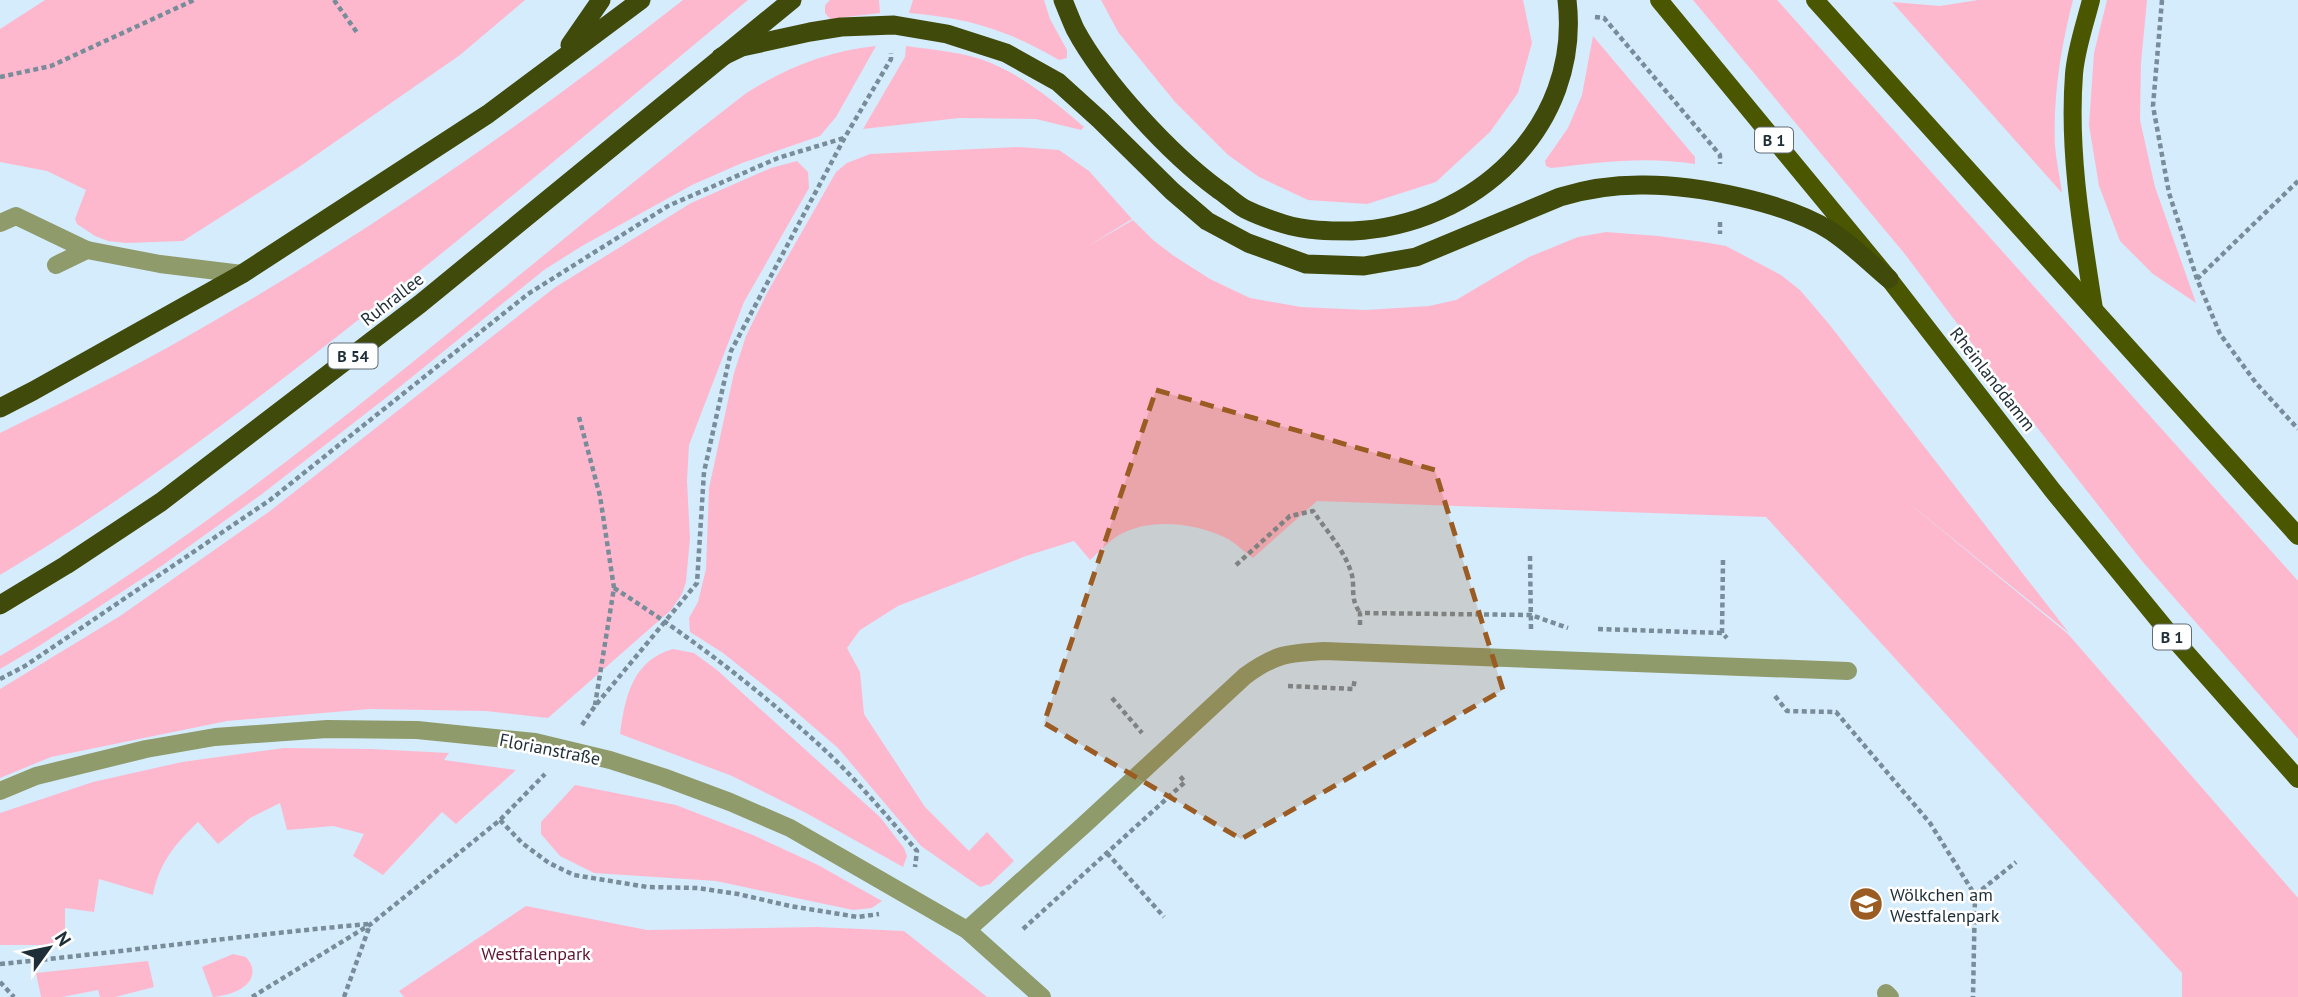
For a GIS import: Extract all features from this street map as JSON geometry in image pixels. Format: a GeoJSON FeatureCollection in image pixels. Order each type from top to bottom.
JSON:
{"type":"FeatureCollection","features":[{"type":"Feature","properties":{"kind":"highway"},"geometry":{"type":"LineString","coordinates":[[553,66],[579,34],[601,0]]}},
{"type":"Feature","properties":{"kind":"highway"},"geometry":{"type":"LineString","coordinates":[[0,408],[242,275],[458,134],[641,0]]}},
{"type":"Feature","properties":{"kind":"highway","name":"Ruhrallee"},"geometry":{"type":"LineString","coordinates":[[0,605],[161,502],[420,304],[792,0]]}},
{"type":"Feature","properties":{"kind":"highway"},"geometry":{"type":"LineString","coordinates":[[1063,0],[1076,30],[1106,76],[1161,138],[1199,175],[1244,208],[1286,225],[1326,232],[1378,230],[1427,216],[1474,192],[1511,162],[1542,122],[1554,93],[1564,65],[1568,8]]}},
{"type":"Feature","properties":{"kind":"highway"},"geometry":{"type":"LineString","coordinates":[[721,57],[742,47],[810,32],[841,27],[894,25],[947,34],[1006,53],[1058,82],[1207,221],[1248,243],[1306,264],[1364,266],[1416,257],[1534,206],[1583,190],[1642,185],[1720,194],[1800,216],[1830,230],[1889,279]]}},
{"type":"Feature","properties":{"kind":"main road","name":"Rheinlanddamm"},"geometry":{"type":"LineString","coordinates":[[1659,0],[1889,279],[2053,491],[2174,639],[2298,779]]}},
{"type":"Feature","properties":{"kind":"main road"},"geometry":{"type":"LineString","coordinates":[[1815,0],[2298,536]]}},
{"type":"Feature","properties":{"kind":"main road"},"geometry":{"type":"LineString","coordinates":[[2091,0],[2074,70],[2073,107],[2080,218],[2094,309]]}},
{"type":"Feature","properties":{"kind":"street"},"geometry":{"type":"LineString","coordinates":[[5,216],[87,250],[160,264],[242,275]]}},
{"type":"Feature","properties":{"kind":"street"},"geometry":{"type":"LineString","coordinates":[[56,265],[87,250]]}},
{"type":"Feature","properties":{"kind":"street"},"geometry":{"type":"LineString","coordinates":[[967,930],[1245,676],[1264,662],[1286,653],[1324,651],[1847,671]]}},
{"type":"Feature","properties":{"kind":"street","name":"Florianstraße"},"geometry":{"type":"LineString","coordinates":[[0,791],[48,773],[145,749],[215,737],[327,729],[417,730],[535,743],[610,760],[663,777],[790,828],[967,930],[1042,997]]}},
{"type":"Feature","properties":{"kind":"path"},"geometry":{"type":"LineString","coordinates":[[0,77],[51,66],[194,0]]}},
{"type":"Feature","properties":{"kind":"path"},"geometry":{"type":"LineString","coordinates":[[334,0],[358,34]]}},
{"type":"Feature","properties":{"kind":"path"},"geometry":{"type":"LineString","coordinates":[[2162,0],[2154,106],[2169,193],[2197,279],[2220,334],[2256,383],[2298,429]]}},
{"type":"Feature","properties":{"kind":"path"},"geometry":{"type":"LineString","coordinates":[[1568,8],[1604,18],[1720,155],[1720,234]]}},
{"type":"Feature","properties":{"kind":"path"},"geometry":{"type":"LineString","coordinates":[[579,417],[600,496],[614,588],[595,706],[697,583],[704,472],[730,351],[845,137],[891,59]]}},
{"type":"Feature","properties":{"kind":"path"},"geometry":{"type":"LineString","coordinates":[[0,680],[25,666],[270,500],[528,294],[668,206],[778,158],[845,137]]}},
{"type":"Feature","properties":{"kind":"path"},"geometry":{"type":"LineString","coordinates":[[2197,279],[2298,181]]}},
{"type":"Feature","properties":{"kind":"path"},"geometry":{"type":"LineString","coordinates":[[1236,565],[1290,516],[1313,512],[1352,572],[1353,603],[1360,613],[1359,653],[1353,689],[1286,686]]}},
{"type":"Feature","properties":{"kind":"path"},"geometry":{"type":"LineString","coordinates":[[1530,556],[1530,659]]}},
{"type":"Feature","properties":{"kind":"path"},"geometry":{"type":"LineString","coordinates":[[1723,560],[1722,633],[1787,711],[1836,712],[1930,823],[1975,895],[1973,997]]}},
{"type":"Feature","properties":{"kind":"path"},"geometry":{"type":"LineString","coordinates":[[614,588],[667,622],[825,751],[918,851],[914,872]]}},
{"type":"Feature","properties":{"kind":"path"},"geometry":{"type":"LineString","coordinates":[[1360,613],[1531,615],[1565,628],[1578,629]]}},
{"type":"Feature","properties":{"kind":"path"},"geometry":{"type":"LineString","coordinates":[[1591,629],[1722,633]]}},
{"type":"Feature","properties":{"kind":"path"},"geometry":{"type":"LineString","coordinates":[[252,997],[371,924],[500,821],[531,850],[549,863],[574,875],[648,887],[698,888],[858,917],[883,913]]}},
{"type":"Feature","properties":{"kind":"path"},"geometry":{"type":"LineString","coordinates":[[1107,853],[1164,917]]}},
{"type":"Feature","properties":{"kind":"path"},"geometry":{"type":"LineString","coordinates":[[1975,895],[2016,862]]}},
{"type":"Feature","properties":{"kind":"path"},"geometry":{"type":"LineString","coordinates":[[0,964],[371,924]]}},
{"type":"Feature","properties":{"kind":"path"},"geometry":{"type":"LineString","coordinates":[[344,997],[371,924]]}},
{"type":"Feature","properties":{"kind":"path"},"geometry":{"type":"LineString","coordinates":[[0,982],[14,997]]}},
{"type":"Feature","properties":{"kind":"highlighted area"},"geometry":{"type":"Polygon","coordinates":[[[1156,390],[1435,470],[1503,690],[1241,839],[1044,723],[1156,390]]]}},
{"type":"Feature","properties":{"kind":"green space"},"geometry":{"type":"Polygon","coordinates":[[[45,0],[525,0],[460,55],[299,167],[183,241],[126,243],[95,236],[77,224],[75,219],[86,190],[47,171],[0,162],[0,29],[45,0]]]}},
{"type":"Feature","properties":{"kind":"green space"},"geometry":{"type":"Polygon","coordinates":[[[683,0],[748,0],[485,218],[286,377],[125,494],[0,575],[0,433],[165,349],[317,259],[503,134],[683,0]]]}},
{"type":"Feature","properties":{"kind":"green space"},"geometry":{"type":"Polygon","coordinates":[[[830,0],[879,0],[880,13],[830,19],[825,13],[825,5],[830,0]]]}},
{"type":"Feature","properties":{"kind":"green space"},"geometry":{"type":"Polygon","coordinates":[[[913,0],[1044,0],[1050,19],[1067,50],[1067,58],[1059,60],[987,27],[950,18],[909,13],[913,0]]]}},
{"type":"Feature","properties":{"kind":"green space"},"geometry":{"type":"Polygon","coordinates":[[[1101,0],[1523,0],[1532,43],[1518,93],[1490,132],[1436,182],[1367,204],[1308,200],[1259,177],[1228,155],[1175,102],[1118,32],[1101,0]]]}},
{"type":"Feature","properties":{"kind":"green space"},"geometry":{"type":"Polygon","coordinates":[[[1693,0],[1777,0],[2298,581],[2298,739],[2142,561],[1904,253],[1693,0]]]}},
{"type":"Feature","properties":{"kind":"green space"},"geometry":{"type":"Polygon","coordinates":[[[1978,0],[2073,0],[2062,53],[2055,108],[2055,145],[2062,193],[1892,2],[1940,6],[1978,0]]]}},
{"type":"Feature","properties":{"kind":"green space"},"geometry":{"type":"Polygon","coordinates":[[[2107,0],[2147,0],[2141,63],[2140,120],[2155,187],[2196,303],[2153,274],[2120,241],[2099,186],[2089,125],[2094,53],[2107,0]]]}},
{"type":"Feature","properties":{"kind":"green space"},"geometry":{"type":"Polygon","coordinates":[[[1593,36],[1695,157],[1695,164],[1641,160],[1551,168],[1546,166],[1545,161],[1568,128],[1582,95],[1593,36]]]}},
{"type":"Feature","properties":{"kind":"green space"},"geometry":{"type":"Polygon","coordinates":[[[876,46],[836,117],[820,136],[742,163],[692,185],[544,270],[262,494],[163,565],[0,669],[0,656],[99,594],[290,459],[745,94],[808,62],[858,48],[876,46]]]}},
{"type":"Feature","properties":{"kind":"green space"},"geometry":{"type":"Polygon","coordinates":[[[906,46],[960,54],[991,63],[1028,83],[1084,127],[1081,130],[1036,119],[959,118],[863,129],[905,57],[906,46]]]}},
{"type":"Feature","properties":{"kind":"green space"},"geometry":{"type":"Polygon","coordinates":[[[1019,147],[1059,150],[1089,171],[1132,219],[1088,246],[1133,220],[1153,240],[1210,279],[1250,298],[1301,307],[1366,310],[1429,306],[1456,300],[1529,257],[1578,237],[1606,232],[1726,246],[1781,275],[1800,290],[1829,324],[2069,633],[1899,495],[2068,634],[2298,898],[2298,997],[2182,997],[2182,973],[1766,517],[1317,501],[1253,558],[1230,540],[1214,533],[1187,526],[1159,524],[1131,529],[1119,535],[1090,560],[1074,541],[1026,556],[898,606],[860,630],[847,648],[860,672],[864,714],[925,807],[969,851],[987,832],[1014,861],[990,884],[980,887],[921,846],[838,748],[723,653],[690,632],[689,618],[698,602],[706,569],[709,488],[734,373],[746,336],[767,293],[836,172],[847,163],[870,154],[1019,147]]]}},
{"type":"Feature","properties":{"kind":"green space"},"geometry":{"type":"Polygon","coordinates":[[[797,161],[808,172],[809,188],[744,302],[689,445],[687,481],[690,538],[686,582],[682,594],[671,610],[548,718],[486,711],[370,709],[227,721],[51,757],[0,778],[0,689],[120,616],[270,511],[554,288],[691,203],[771,168],[797,161]]]}},
{"type":"Feature","properties":{"kind":"green space"},"geometry":{"type":"Polygon","coordinates":[[[673,649],[694,653],[717,670],[880,817],[904,848],[907,856],[903,867],[806,813],[732,776],[620,734],[633,681],[659,654],[673,649]]]}},
{"type":"Feature","properties":{"kind":"green space"},"geometry":{"type":"Polygon","coordinates":[[[284,748],[449,753],[444,760],[516,770],[456,824],[442,812],[383,875],[353,856],[364,834],[333,826],[287,830],[280,803],[250,818],[218,844],[198,822],[169,855],[159,873],[153,895],[99,879],[94,912],[65,908],[65,945],[0,945],[0,813],[93,782],[182,762],[284,748]]]}},
{"type":"Feature","properties":{"kind":"green space"},"geometry":{"type":"Polygon","coordinates":[[[575,785],[676,805],[753,835],[818,865],[882,901],[872,908],[853,910],[716,881],[594,873],[560,856],[541,834],[541,822],[575,785]]]}},
{"type":"Feature","properties":{"kind":"green space","name":"Westfalenpark"},"geometry":{"type":"Polygon","coordinates":[[[526,906],[647,930],[817,927],[904,931],[987,997],[404,997],[399,991],[526,906]]]}},
{"type":"Feature","properties":{"kind":"green space"},"geometry":{"type":"Polygon","coordinates":[[[233,954],[246,957],[250,963],[250,980],[233,993],[213,997],[202,967],[233,954]]]}},
{"type":"Feature","properties":{"kind":"green space"},"geometry":{"type":"Polygon","coordinates":[[[148,961],[154,987],[115,997],[100,997],[98,990],[62,997],[41,997],[36,973],[148,961]]]}},
{"type":"Feature","properties":{"kind":"place","name":"Wölkchen am Westfalenpark"},"geometry":{"type":"Point","coordinates":[1866,904]}}]}
